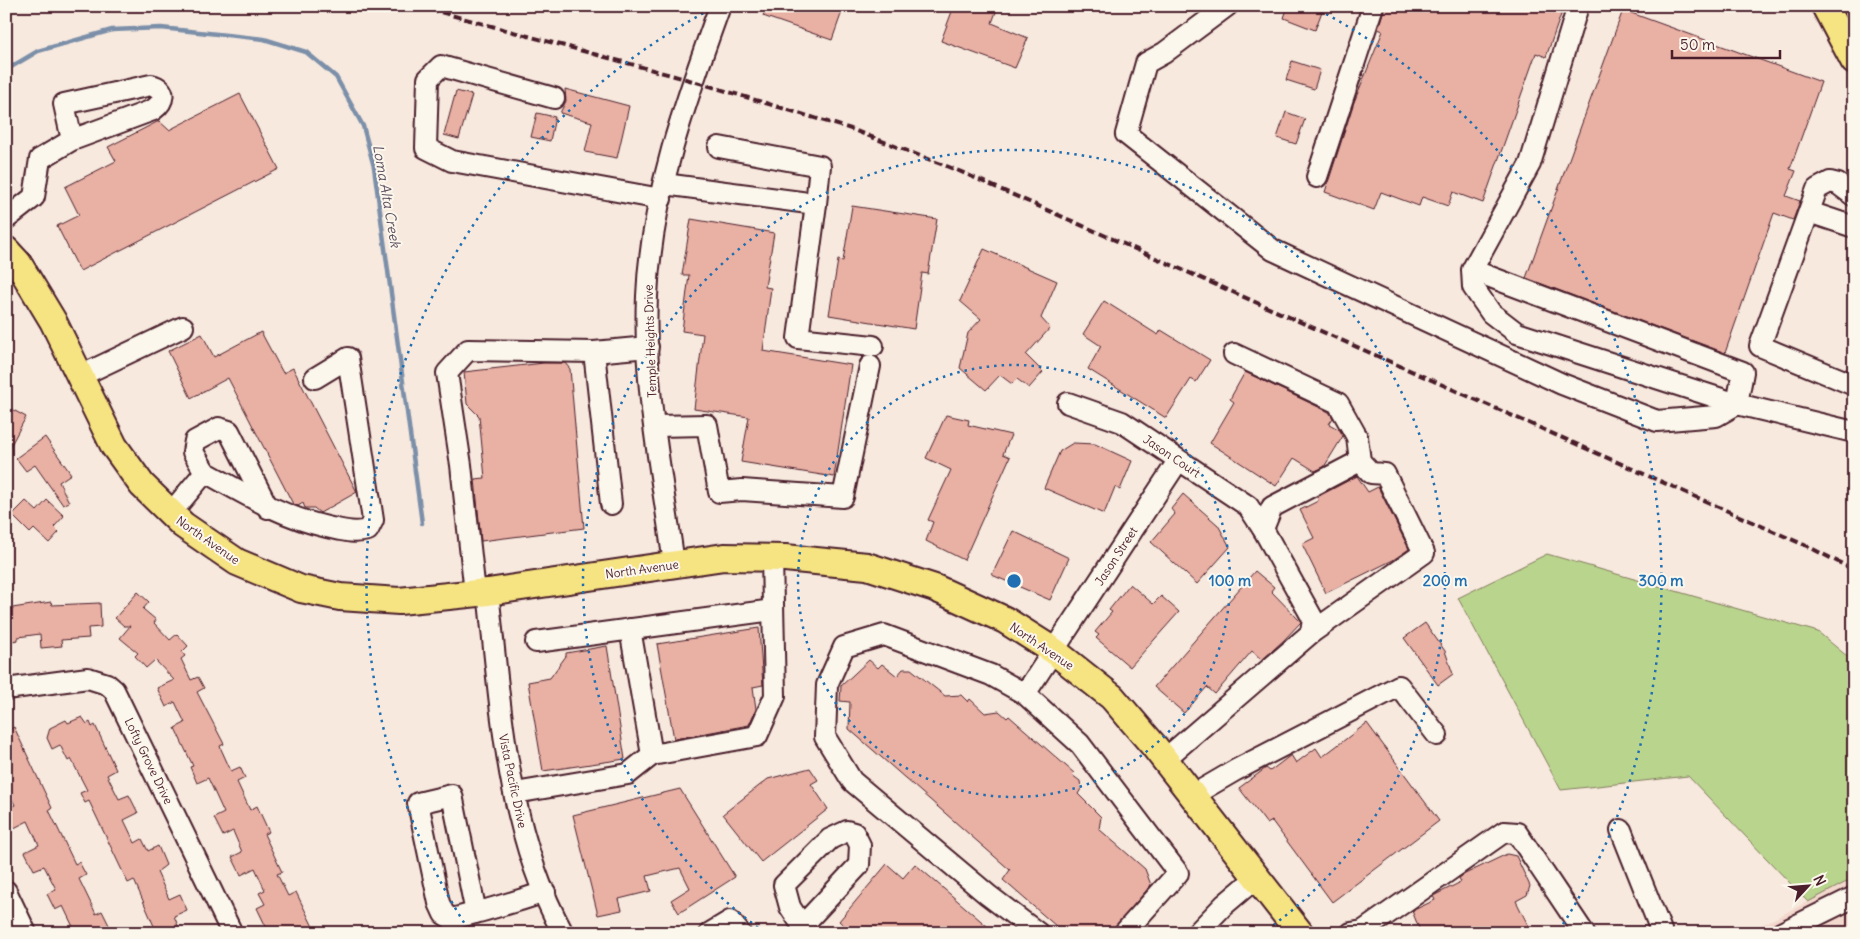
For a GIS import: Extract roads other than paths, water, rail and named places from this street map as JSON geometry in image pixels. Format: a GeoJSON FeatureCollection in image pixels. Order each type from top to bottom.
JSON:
{"type":"FeatureCollection","features":[{"type":"Feature","properties":{"kind":"main road"},"geometry":{"type":"LineString","coordinates":[[1825,6],[1854,61]]}},
{"type":"Feature","properties":{"kind":"main road","name":"North Avenue"},"geometry":{"type":"LineString","coordinates":[[6,250],[18,263],[53,321],[114,446],[142,485],[183,525],[238,562],[302,589],[340,597],[399,601],[482,592],[724,557],[772,558],[867,566],[935,588],[1005,620],[1054,651],[1112,697],[1165,759],[1300,933]]}},
{"type":"Feature","properties":{"kind":"street","name":"Temple Heights Drive"},"geometry":{"type":"LineString","coordinates":[[674,564],[649,380],[648,280],[651,246],[673,143],[720,6]]}},
{"type":"Feature","properties":{"kind":"street"},"geometry":{"type":"LineString","coordinates":[[1227,6],[1164,53],[1146,63],[1126,134],[1273,250],[1562,384],[1657,422],[1716,416],[1737,404],[1743,372],[1472,270]]}},
{"type":"Feature","properties":{"kind":"street"},"geometry":{"type":"LineString","coordinates":[[1317,177],[1373,6]]}},
{"type":"Feature","properties":{"kind":"street"},"geometry":{"type":"LineString","coordinates":[[1578,6],[1530,164],[1472,270],[1472,286],[1491,313],[1517,332],[1737,404],[1854,432]]}},
{"type":"Feature","properties":{"kind":"street"},"geometry":{"type":"LineString","coordinates":[[554,98],[441,66],[428,79],[426,148],[452,161],[663,192],[816,204]]}},
{"type":"Feature","properties":{"kind":"street"},"geometry":{"type":"LineString","coordinates":[[6,219],[34,197],[40,159],[72,140]]}},
{"type":"Feature","properties":{"kind":"street"},"geometry":{"type":"LineString","coordinates":[[656,426],[707,425],[719,492],[742,490],[843,497],[872,356],[798,338],[820,166],[719,147]]}},
{"type":"Feature","properties":{"kind":"street"},"geometry":{"type":"LineString","coordinates":[[1854,196],[1838,184],[1830,182],[1817,189],[1760,346],[1854,384]]}},
{"type":"Feature","properties":{"kind":"street"},"geometry":{"type":"LineString","coordinates":[[1809,212],[1854,227]]}},
{"type":"Feature","properties":{"kind":"street"},"geometry":{"type":"LineString","coordinates":[[80,376],[183,327]]}},
{"type":"Feature","properties":{"kind":"street","name":"Vista Pacific Drive"},"geometry":{"type":"LineString","coordinates":[[563,933],[528,849],[505,752],[447,373],[468,350],[594,352],[648,347]]}},
{"type":"Feature","properties":{"kind":"street"},"geometry":{"type":"LineString","coordinates":[[594,352],[611,504]]}},
{"type":"Feature","properties":{"kind":"street"},"geometry":{"type":"LineString","coordinates":[[1165,759],[1311,633],[1424,553],[1385,474],[1371,474],[1360,461],[1357,437],[1338,403],[1234,354]]}},
{"type":"Feature","properties":{"kind":"street"},"geometry":{"type":"LineString","coordinates":[[268,508],[228,431],[219,428],[195,441],[193,452],[205,472],[268,508],[300,521],[355,534],[368,530],[373,520],[348,358],[315,378]]}},
{"type":"Feature","properties":{"kind":"street","name":"Jason Court"},"geometry":{"type":"LineString","coordinates":[[1068,403],[1122,422],[1248,506],[1263,529],[1313,619],[1311,633]]}},
{"type":"Feature","properties":{"kind":"street","name":"Jason Street"},"geometry":{"type":"LineString","coordinates":[[1025,694],[1178,461]]}},
{"type":"Feature","properties":{"kind":"street"},"geometry":{"type":"LineString","coordinates":[[1263,529],[1272,507],[1360,461]]}},
{"type":"Feature","properties":{"kind":"street"},"geometry":{"type":"LineString","coordinates":[[171,513],[205,472]]}},
{"type":"Feature","properties":{"kind":"street"},"geometry":{"type":"LineString","coordinates":[[515,793],[628,774],[652,755],[757,736],[775,696],[772,558]]}},
{"type":"Feature","properties":{"kind":"street"},"geometry":{"type":"LineString","coordinates":[[536,642],[773,610]]}},
{"type":"Feature","properties":{"kind":"street"},"geometry":{"type":"LineString","coordinates":[[630,629],[652,755]]}},
{"type":"Feature","properties":{"kind":"street"},"geometry":{"type":"LineString","coordinates":[[1038,933],[988,895],[852,780],[825,737],[827,685],[844,648],[884,635],[991,675],[1025,694],[1080,744],[1178,873],[1124,933]]}},
{"type":"Feature","properties":{"kind":"street","name":"Lofty Grove Drive"},"geometry":{"type":"LineString","coordinates":[[6,689],[88,678],[107,684],[114,690],[232,933]]}},
{"type":"Feature","properties":{"kind":"street"},"geometry":{"type":"LineString","coordinates":[[1193,796],[1236,770],[1400,686],[1437,735]]}},
{"type":"Feature","properties":{"kind":"street"},"geometry":{"type":"LineString","coordinates":[[476,913],[452,795],[418,803],[439,903],[444,914],[452,918],[476,913],[546,892]]}},
{"type":"Feature","properties":{"kind":"street"},"geometry":{"type":"LineString","coordinates":[[1621,830],[1662,933]]}},
{"type":"Feature","properties":{"kind":"street"},"geometry":{"type":"LineString","coordinates":[[847,831],[854,833],[860,845],[859,865],[805,929],[790,907],[784,885],[830,839],[847,831]]}},
{"type":"Feature","properties":{"kind":"street"},"geometry":{"type":"LineString","coordinates":[[1364,931],[1504,832],[1509,831],[1517,832],[1584,933]]}},
{"type":"Feature","properties":{"kind":"street"},"geometry":{"type":"LineString","coordinates":[[1206,930],[1257,876]]}},
{"type":"Feature","properties":{"kind":"street"},"geometry":{"type":"LineString","coordinates":[[8,897],[26,933]]}},
{"type":"Feature","properties":{"kind":"street"},"geometry":{"type":"LineString","coordinates":[[1780,933],[1851,898]]}},
{"type":"Feature","properties":{"kind":"street"},"geometry":{"type":"LineString","coordinates":[[710,933],[730,921],[740,933]]}},
{"type":"Feature","properties":{"kind":"waterway","name":"Loma Alta Creek"},"geometry":{"type":"LineString","coordinates":[[6,70],[38,51],[112,30],[161,28],[264,39],[306,52],[336,77],[363,126],[374,167],[422,523]]}},
{"type":"Feature","properties":{"kind":"railway"},"geometry":{"type":"LineString","coordinates":[[418,6],[693,81],[851,129],[959,171],[1809,547],[1854,570]]}}]}
